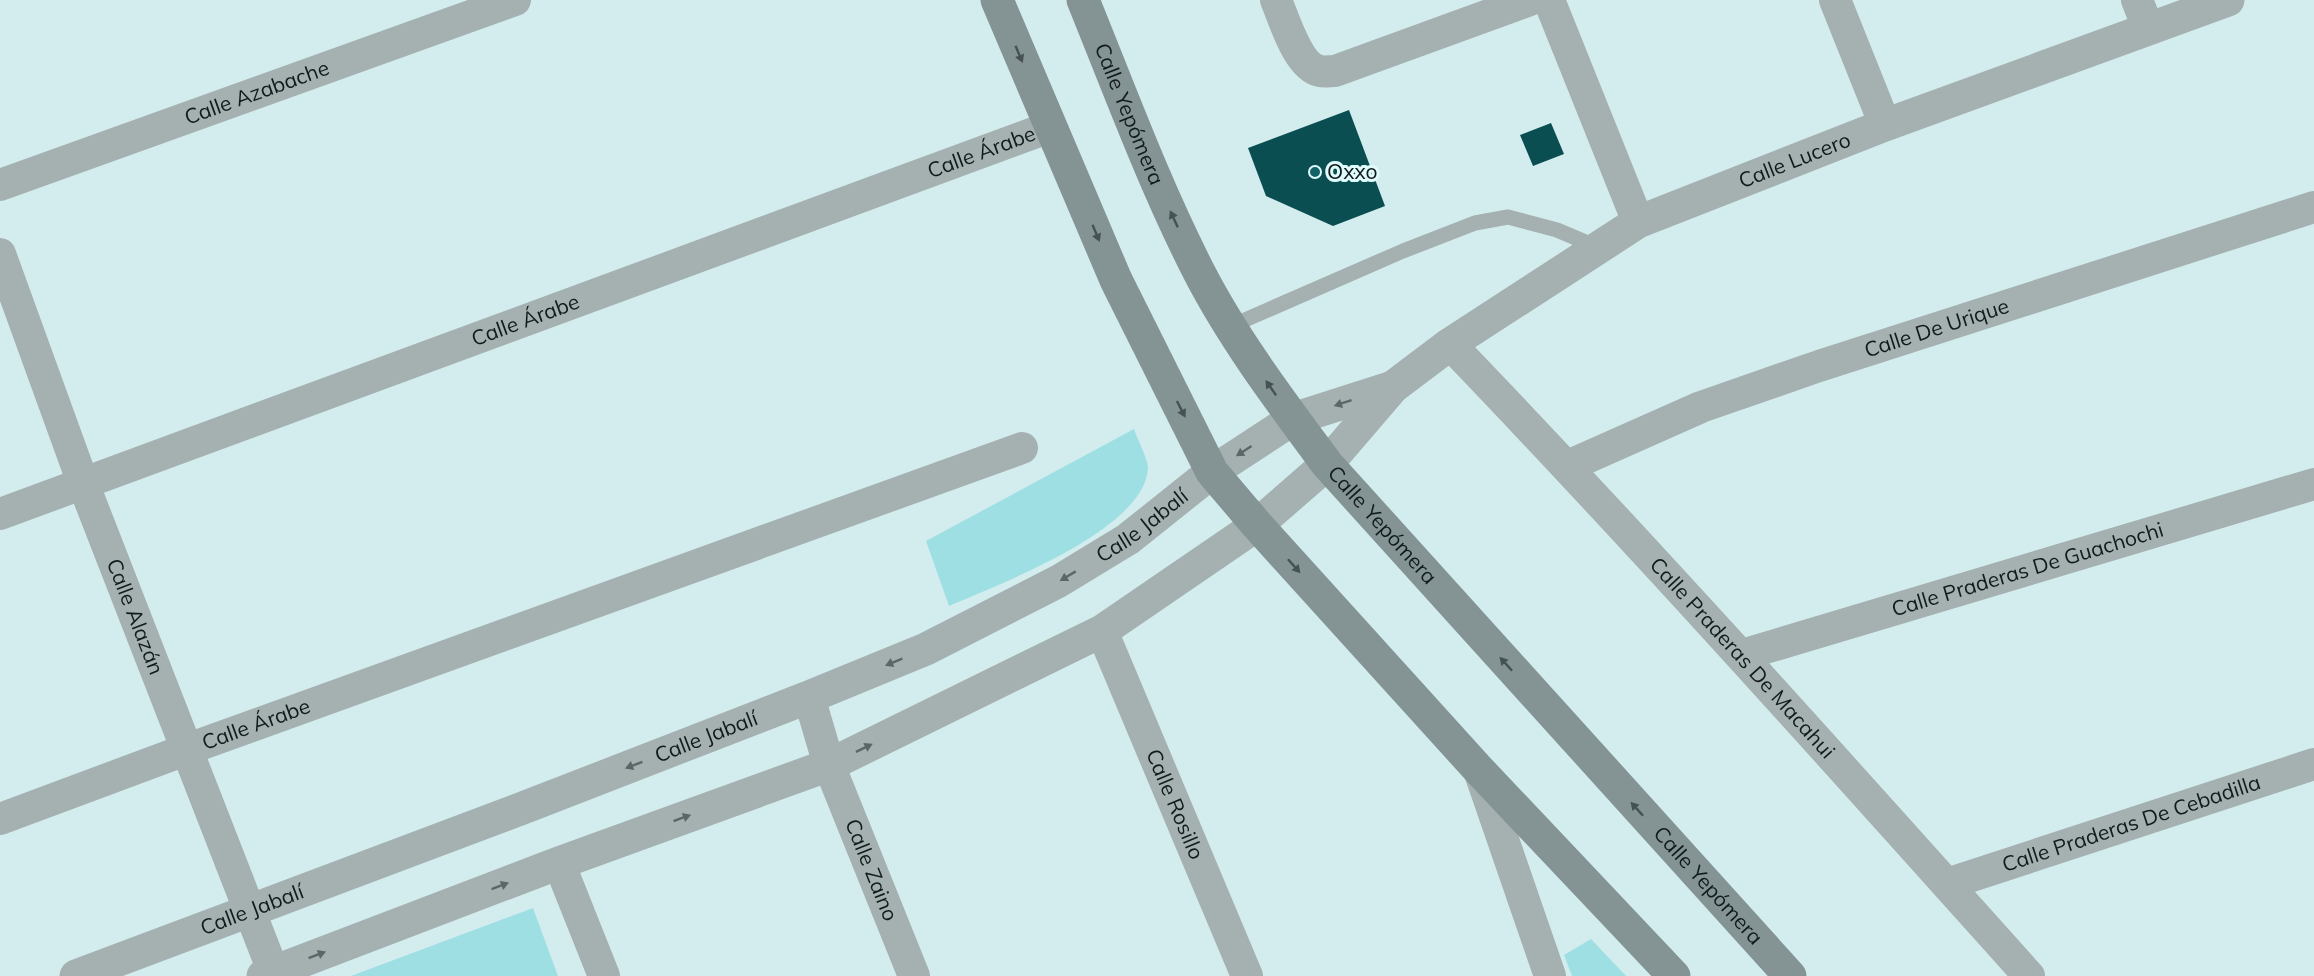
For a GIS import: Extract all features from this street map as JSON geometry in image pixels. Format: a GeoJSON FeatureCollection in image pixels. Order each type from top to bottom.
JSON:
{"type":"FeatureCollection","features":[{"type":"Feature","properties":{"kind":"main road"},"geometry":{"type":"LineString","coordinates":[[997,0],[1116,280],[1212,472],[1257,525],[1479,770],[1674,976]]}},
{"type":"Feature","properties":{"kind":"main road","name":"Calle Yepómera"},"geometry":{"type":"LineString","coordinates":[[1083,0],[1156,179],[1199,273],[1293,419],[1328,465],[1790,976]]}},
{"type":"Feature","properties":{"kind":"street","name":"Calle Azabache"},"geometry":{"type":"LineString","coordinates":[[0,186],[515,0]]}},
{"type":"Feature","properties":{"kind":"street"},"geometry":{"type":"LineString","coordinates":[[1276,0],[1300,54],[1308,65],[1319,71],[1335,71],[1530,0]]}},
{"type":"Feature","properties":{"kind":"street"},"geometry":{"type":"LineString","coordinates":[[1549,0],[1638,222]]}},
{"type":"Feature","properties":{"kind":"street"},"geometry":{"type":"LineString","coordinates":[[1835,0],[1885,125]]}},
{"type":"Feature","properties":{"kind":"street","name":"Calle Lucero"},"geometry":{"type":"LineString","coordinates":[[1328,465],[1393,387],[1450,344],[1638,222],[1885,125],[2142,14],[2228,0]]}},
{"type":"Feature","properties":{"kind":"street","name":"Calle Árabe"},"geometry":{"type":"LineString","coordinates":[[0,514],[1050,127]]}},
{"type":"Feature","properties":{"kind":"street","name":"Calle De Urique"},"geometry":{"type":"LineString","coordinates":[[1568,466],[1712,403],[1819,366],[2314,207]]}},
{"type":"Feature","properties":{"kind":"street","name":"Calle Alazán"},"geometry":{"type":"LineString","coordinates":[[0,254],[83,483],[188,749],[250,912],[271,975]]}},
{"type":"Feature","properties":{"kind":"street","name":"Calle Praderas De Macahui"},"geometry":{"type":"LineString","coordinates":[[1450,344],[1568,466],[1742,655],[2029,976]]}},
{"type":"Feature","properties":{"kind":"street","name":"Calle Lucero"},"geometry":{"type":"LineString","coordinates":[[1293,419],[1393,387]]}},
{"type":"Feature","properties":{"kind":"street","name":"Calle Jabalí"},"geometry":{"type":"LineString","coordinates":[[76,976],[250,912],[809,697],[926,649],[1059,581],[1128,539],[1212,472],[1293,419]]}},
{"type":"Feature","properties":{"kind":"street","name":"Calle Árabe"},"geometry":{"type":"LineString","coordinates":[[0,819],[1022,448]]}},
{"type":"Feature","properties":{"kind":"street"},"geometry":{"type":"LineString","coordinates":[[271,975],[559,863],[829,765],[1102,631],[1257,525],[1328,465]]}},
{"type":"Feature","properties":{"kind":"street","name":"Calle Praderas De Guachochi"},"geometry":{"type":"LineString","coordinates":[[1742,655],[2314,484]]}},
{"type":"Feature","properties":{"kind":"street","name":"Calle Rosillo"},"geometry":{"type":"LineString","coordinates":[[1102,631],[1247,976]]}},
{"type":"Feature","properties":{"kind":"street","name":"Calle Zaino"},"geometry":{"type":"LineString","coordinates":[[809,697],[829,765],[914,976]]}},
{"type":"Feature","properties":{"kind":"street","name":"Calle Praderas De Cebadilla"},"geometry":{"type":"LineString","coordinates":[[1947,884],[2314,764]]}},
{"type":"Feature","properties":{"kind":"street"},"geometry":{"type":"LineString","coordinates":[[1479,770],[1550,976]]}},
{"type":"Feature","properties":{"kind":"street"},"geometry":{"type":"LineString","coordinates":[[559,863],[604,976]]}},
{"type":"Feature","properties":{"kind":"lane"},"geometry":{"type":"LineString","coordinates":[[1231,326],[1403,251],[1475,223],[1508,217],[1557,230],[1598,248]]}},
{"type":"Feature","properties":{"kind":"shaded area"},"geometry":{"type":"Polygon","coordinates":[[[1134,429],[1148,468],[1141,491],[1123,513],[1097,533],[1066,552],[1001,584],[949,606],[926,541],[1134,429]]]}},
{"type":"Feature","properties":{"kind":"shaded area"},"geometry":{"type":"Polygon","coordinates":[[[533,908],[558,976],[351,976],[533,908]]]}},
{"type":"Feature","properties":{"kind":"shaded area"},"geometry":{"type":"Polygon","coordinates":[[[1591,939],[1626,976],[1572,976],[1564,955],[1591,939]]]}},
{"type":"Feature","properties":{"kind":"building","name":"Oxxo"},"geometry":{"type":"Polygon","coordinates":[[[1349,110],[1385,206],[1333,226],[1266,196],[1248,148],[1349,110]]]}},
{"type":"Feature","properties":{"kind":"building"},"geometry":{"type":"Polygon","coordinates":[[[1551,123],[1564,154],[1533,166],[1520,135],[1551,123]]]}},
{"type":"Feature","properties":{"kind":"place","name":"Oxxo"},"geometry":{"type":"Point","coordinates":[1315,172]}}]}
